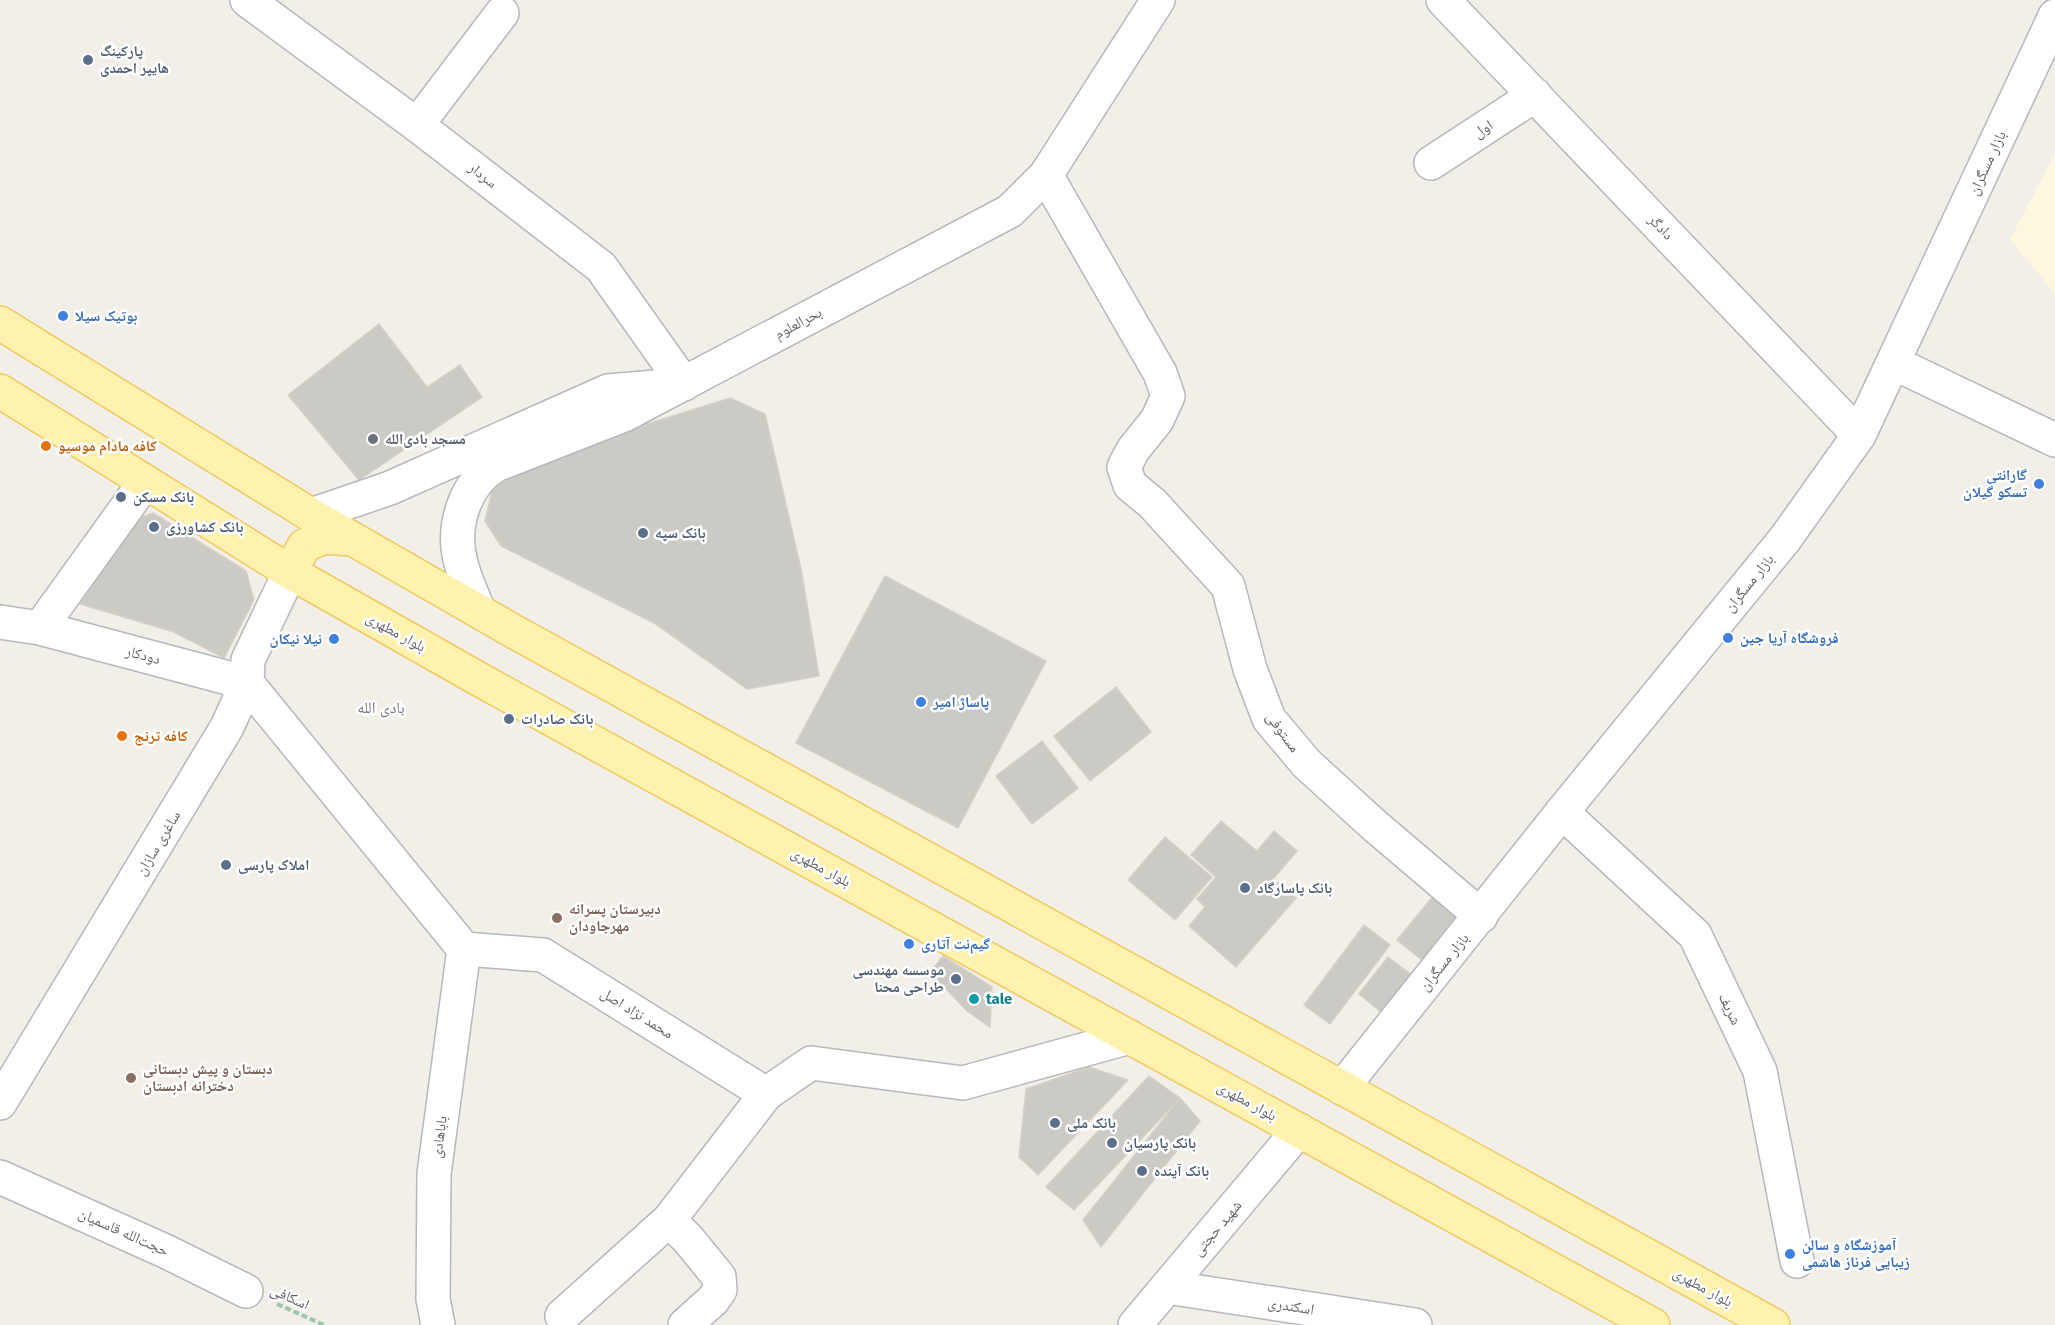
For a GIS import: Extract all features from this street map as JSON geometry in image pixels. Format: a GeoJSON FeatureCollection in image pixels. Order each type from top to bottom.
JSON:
{"type":"FeatureCollection","features":[{"type":"Feature","properties":{"kind":"main road","name":"بلوار مطهری"},"geometry":{"type":"LineString","coordinates":[[0,323],[311,515],[479,612],[1773,1325]]}},
{"type":"Feature","properties":{"kind":"main road","name":"بلوار مطهری"},"geometry":{"type":"LineString","coordinates":[[0,391],[290,573],[1653,1325]]}},
{"type":"Feature","properties":{"kind":"main road"},"geometry":{"type":"LineString","coordinates":[[290,573],[304,546],[323,537],[352,539]]}},
{"type":"Feature","properties":{"kind":"street","name":"سردار"},"geometry":{"type":"LineString","coordinates":[[247,0],[417,125],[601,267],[684,384]]}},
{"type":"Feature","properties":{"kind":"street","name":"بحرالعلوم"},"geometry":{"type":"LineString","coordinates":[[479,612],[468,584],[458,546],[463,507],[483,473],[496,465],[624,415],[1010,211],[1046,175],[1158,0]]}},
{"type":"Feature","properties":{"kind":"street","name":"دادگر"},"geometry":{"type":"LineString","coordinates":[[1453,10],[1859,435]]}},
{"type":"Feature","properties":{"kind":"street"},"geometry":{"type":"LineString","coordinates":[[417,125],[502,13]]}},
{"type":"Feature","properties":{"kind":"street","name":"بازار مسگران"},"geometry":{"type":"LineString","coordinates":[[1342,1088],[1562,812],[1785,539],[1859,435],[2055,16]]}},
{"type":"Feature","properties":{"kind":"street","name":"اول"},"geometry":{"type":"LineString","coordinates":[[1431,162],[1535,95]]}},
{"type":"Feature","properties":{"kind":"street","name":"مستوفی"},"geometry":{"type":"LineString","coordinates":[[1046,175],[1160,374],[1168,396],[1157,420],[1133,450],[1124,466],[1130,485],[1152,503],[1228,585],[1250,669],[1269,719],[1307,764],[1374,825],[1481,916]]}},
{"type":"Feature","properties":{"kind":"street"},"geometry":{"type":"LineString","coordinates":[[1894,363],[2055,440]]}},
{"type":"Feature","properties":{"kind":"street"},"geometry":{"type":"LineString","coordinates":[[311,515],[390,488],[608,391],[684,384]]}},
{"type":"Feature","properties":{"kind":"street"},"geometry":{"type":"LineString","coordinates":[[40,628],[146,482]]}},
{"type":"Feature","properties":{"kind":"street","name":"ساغری سازان"},"geometry":{"type":"LineString","coordinates":[[0,1103],[227,727],[247,683],[248,660],[290,573]]}},
{"type":"Feature","properties":{"kind":"street"},"geometry":{"type":"LineString","coordinates":[[323,591],[295,606],[264,665],[247,683],[464,949]]}},
{"type":"Feature","properties":{"kind":"street","name":"دودکار"},"geometry":{"type":"LineString","coordinates":[[0,622],[40,628],[247,683]]}},
{"type":"Feature","properties":{"kind":"street","name":"شریف"},"geometry":{"type":"LineString","coordinates":[[1562,812],[1695,935],[1760,1071],[1797,1261]]}},
{"type":"Feature","properties":{"kind":"street","name":"محمد نژاد اصل"},"geometry":{"type":"LineString","coordinates":[[464,949],[543,955],[766,1094]]}},
{"type":"Feature","properties":{"kind":"street","name":"باباهادی"},"geometry":{"type":"LineString","coordinates":[[438,1325],[433,1299],[434,1174],[464,949]]}},
{"type":"Feature","properties":{"kind":"street"},"geometry":{"type":"LineString","coordinates":[[562,1316],[669,1221],[766,1094],[811,1063],[963,1083],[1130,1036]]}},
{"type":"Feature","properties":{"kind":"street","name":"شهید حجتی"},"geometry":{"type":"LineString","coordinates":[[1136,1325],[1299,1130]]}},
{"type":"Feature","properties":{"kind":"street","name":"حجت‌الله قاسمیان"},"geometry":{"type":"LineString","coordinates":[[0,1177],[165,1251],[246,1291]]}},
{"type":"Feature","properties":{"kind":"street"},"geometry":{"type":"LineString","coordinates":[[669,1221],[688,1239],[719,1277],[720,1290],[713,1300],[685,1325]]}},
{"type":"Feature","properties":{"kind":"street","name":"اسکندری"},"geometry":{"type":"LineString","coordinates":[[1167,1287],[1415,1325]]}},
{"type":"Feature","properties":{"kind":"path","name":"اسکافی"},"geometry":{"type":"LineString","coordinates":[[246,1291],[324,1325]]}},
{"type":"Feature","properties":{"kind":"shaded area"},"geometry":{"type":"Polygon","coordinates":[[[2055,153],[2055,293],[2010,240],[2055,153]]]}},
{"type":"Feature","properties":{"kind":"building","name":"مسجد بادی‌الله"},"geometry":{"type":"Polygon","coordinates":[[[379,324],[427,387],[460,365],[482,397],[359,480],[288,395],[379,324]]]}},
{"type":"Feature","properties":{"kind":"building","name":"بانک سپه"},"geometry":{"type":"Polygon","coordinates":[[[730,398],[765,414],[801,569],[819,676],[747,689],[654,623],[501,546],[485,521],[492,491],[524,466],[586,443],[730,398]]]}},
{"type":"Feature","properties":{"kind":"building"},"geometry":{"type":"Polygon","coordinates":[[[153,513],[246,571],[254,600],[224,658],[174,632],[80,604],[135,519],[153,513]]]}},
{"type":"Feature","properties":{"kind":"building","name":"پاساژ امیر"},"geometry":{"type":"Polygon","coordinates":[[[885,576],[1046,661],[958,828],[796,743],[885,576]]]}},
{"type":"Feature","properties":{"kind":"building"},"geometry":{"type":"Polygon","coordinates":[[[1116,687],[1151,732],[1090,781],[1054,736],[1116,687]]]}},
{"type":"Feature","properties":{"kind":"building"},"geometry":{"type":"Polygon","coordinates":[[[1042,741],[1078,788],[1032,824],[996,776],[1042,741]]]}},
{"type":"Feature","properties":{"kind":"building","name":"بانک پاسارگاد"},"geometry":{"type":"Polygon","coordinates":[[[1221,821],[1257,851],[1274,831],[1297,851],[1273,879],[1296,898],[1236,967],[1189,926],[1205,907],[1197,899],[1216,877],[1191,855],[1221,821]]]}},
{"type":"Feature","properties":{"kind":"building"},"geometry":{"type":"Polygon","coordinates":[[[1165,837],[1212,877],[1175,920],[1128,880],[1165,837]]]}},
{"type":"Feature","properties":{"kind":"building"},"geometry":{"type":"Polygon","coordinates":[[[1435,894],[1459,914],[1422,960],[1397,940],[1435,894]]]}},
{"type":"Feature","properties":{"kind":"building"},"geometry":{"type":"Polygon","coordinates":[[[1364,925],[1390,945],[1330,1024],[1304,1005],[1364,925]]]}},
{"type":"Feature","properties":{"kind":"building","name":"tale"},"geometry":{"type":"Polygon","coordinates":[[[943,956],[992,987],[990,1027],[967,1011],[930,972],[943,956]]]}},
{"type":"Feature","properties":{"kind":"building"},"geometry":{"type":"Polygon","coordinates":[[[1388,957],[1413,976],[1383,1014],[1359,994],[1388,957]]]}},
{"type":"Feature","properties":{"kind":"building","name":"بانک ملی"},"geometry":{"type":"Polygon","coordinates":[[[1089,1067],[1128,1080],[1038,1175],[1019,1157],[1026,1089],[1089,1067]]]}},
{"type":"Feature","properties":{"kind":"building","name":"بانک پارسیان"},"geometry":{"type":"Polygon","coordinates":[[[1149,1076],[1180,1098],[1074,1210],[1046,1187],[1149,1076]]]}},
{"type":"Feature","properties":{"kind":"building","name":"بانک آینده"},"geometry":{"type":"Polygon","coordinates":[[[1180,1098],[1200,1121],[1101,1247],[1083,1220],[1180,1098]]]}},
{"type":"Feature","properties":{"kind":"place","name":"پارکینگ هایپر احمدی"},"geometry":{"type":"Point","coordinates":[88,60]}},
{"type":"Feature","properties":{"kind":"place","name":"بوتیک سیلا"},"geometry":{"type":"Point","coordinates":[63,316]}},
{"type":"Feature","properties":{"kind":"place","name":"مسجد بادی‌الله"},"geometry":{"type":"Point","coordinates":[373,439]}},
{"type":"Feature","properties":{"kind":"place","name":"کافه مادام موسیو"},"geometry":{"type":"Point","coordinates":[46,446]}},
{"type":"Feature","properties":{"kind":"place","name":"گارانتی تسکو گیلان"},"geometry":{"type":"Point","coordinates":[2039,484]}},
{"type":"Feature","properties":{"kind":"place","name":"بانک مسکن"},"geometry":{"type":"Point","coordinates":[121,497]}},
{"type":"Feature","properties":{"kind":"place","name":"بانک کشاورزی"},"geometry":{"type":"Point","coordinates":[154,527]}},
{"type":"Feature","properties":{"kind":"place","name":"بانک سپه"},"geometry":{"type":"Point","coordinates":[643,533]}},
{"type":"Feature","properties":{"kind":"place","name":"فروشگاه آریا جین"},"geometry":{"type":"Point","coordinates":[1728,638]}},
{"type":"Feature","properties":{"kind":"place","name":"نیلا نیکان"},"geometry":{"type":"Point","coordinates":[334,639]}},
{"type":"Feature","properties":{"kind":"place","name":"پاساژ امیر"},"geometry":{"type":"Point","coordinates":[921,702]}},
{"type":"Feature","properties":{"kind":"place","name":"بانک صادرات"},"geometry":{"type":"Point","coordinates":[509,719]}},
{"type":"Feature","properties":{"kind":"place","name":"کافه ترنج"},"geometry":{"type":"Point","coordinates":[122,736]}},
{"type":"Feature","properties":{"kind":"place","name":"املاک پارسی"},"geometry":{"type":"Point","coordinates":[226,865]}},
{"type":"Feature","properties":{"kind":"place","name":"بانک پاسارگاد"},"geometry":{"type":"Point","coordinates":[1245,888]}},
{"type":"Feature","properties":{"kind":"place","name":"دبیرستان پسرانه مهرجاودان"},"geometry":{"type":"Point","coordinates":[557,918]}},
{"type":"Feature","properties":{"kind":"place","name":"گیم‌نت آتاری"},"geometry":{"type":"Point","coordinates":[909,944]}},
{"type":"Feature","properties":{"kind":"place","name":"موسسه مهندسی طراحی محنا"},"geometry":{"type":"Point","coordinates":[956,979]}},
{"type":"Feature","properties":{"kind":"place","name":"tale"},"geometry":{"type":"Point","coordinates":[974,999]}},
{"type":"Feature","properties":{"kind":"place","name":"دبستان و پیش دبستانی دخترانه ادبستان"},"geometry":{"type":"Point","coordinates":[131,1078]}},
{"type":"Feature","properties":{"kind":"place","name":"بانک ملی"},"geometry":{"type":"Point","coordinates":[1055,1123]}},
{"type":"Feature","properties":{"kind":"place","name":"بانک پارسیان"},"geometry":{"type":"Point","coordinates":[1112,1143]}},
{"type":"Feature","properties":{"kind":"place","name":"بانک آینده"},"geometry":{"type":"Point","coordinates":[1142,1171]}},
{"type":"Feature","properties":{"kind":"place","name":"آموزشگاه و سالن زیبایی فرناز هاشمی"},"geometry":{"type":"Point","coordinates":[1790,1254]}},
{"type":"Feature","properties":{"kind":"district","name":"بادی الله"},"geometry":{"type":"Point","coordinates":[381,707]}}]}
